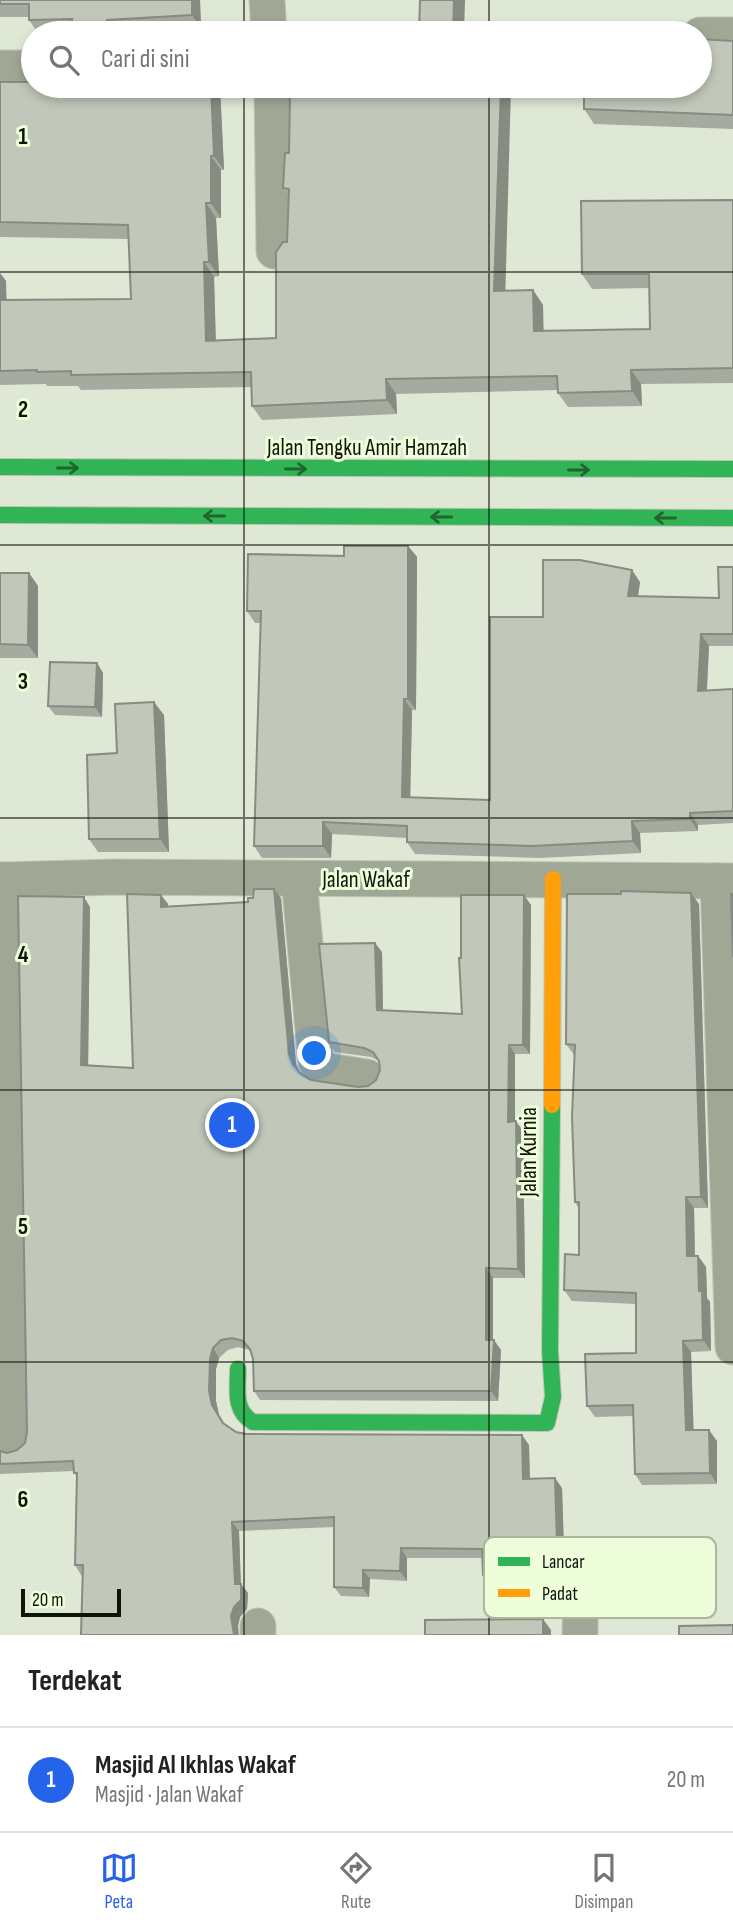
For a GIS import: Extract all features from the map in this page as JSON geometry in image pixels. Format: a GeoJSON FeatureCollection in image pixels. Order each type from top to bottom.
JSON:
{"type":"FeatureCollection","features":[{"type":"Feature","properties":{"kind":"main road","name":"Jalan Tengku Amir Hamzah"},"geometry":{"type":"LineString","coordinates":[[0,467],[510,476],[733,469]]}},
{"type":"Feature","properties":{"kind":"main road"},"geometry":{"type":"LineString","coordinates":[[0,515],[510,512],[733,518]]}},
{"type":"Feature","properties":{"kind":"main road","name":"Jalan Kurnia"},"geometry":{"type":"LineString","coordinates":[[238,1370],[239,1411],[245,1419],[253,1422],[547,1423],[552,1402],[550,1337],[553,879]]}},
{"type":"Feature","properties":{"kind":"street"},"geometry":{"type":"LineString","coordinates":[[267,0],[268,21]]}},
{"type":"Feature","properties":{"kind":"street"},"geometry":{"type":"LineString","coordinates":[[712,35],[733,35]]}},
{"type":"Feature","properties":{"kind":"street"},"geometry":{"type":"LineString","coordinates":[[0,68],[21,68]]}},
{"type":"Feature","properties":{"kind":"street"},"geometry":{"type":"LineString","coordinates":[[272,98],[274,251]]}},
{"type":"Feature","properties":{"kind":"street","name":"Jalan Wakaf"},"geometry":{"type":"LineString","coordinates":[[2,880],[116,877],[726,881]]}},
{"type":"Feature","properties":{"kind":"street"},"geometry":{"type":"LineString","coordinates":[[299,879],[316,1062],[322,1070],[367,1077]]}},
{"type":"Feature","properties":{"kind":"street"},"geometry":{"type":"LineString","coordinates":[[2,880],[14,1442]]}},
{"type":"Feature","properties":{"kind":"street"},"geometry":{"type":"LineString","coordinates":[[726,881],[733,1347]]}},
{"type":"Feature","properties":{"kind":"building"},"geometry":{"type":"Polygon","coordinates":[[[0,0],[192,0],[192,15],[107,21],[29,20],[29,4],[0,4],[0,0]]]}},
{"type":"Feature","properties":{"kind":"building"},"geometry":{"type":"Polygon","coordinates":[[[420,0],[454,0],[453,21],[419,21],[420,0]]]}},
{"type":"Feature","properties":{"kind":"building"},"geometry":{"type":"Polygon","coordinates":[[[712,40],[733,41],[733,115],[584,109],[584,98],[712,98],[712,40]]]}},
{"type":"Feature","properties":{"kind":"building"},"geometry":{"type":"Polygon","coordinates":[[[0,82],[21,82],[21,98],[212,98],[214,156],[211,156],[211,203],[206,203],[209,262],[204,262],[206,341],[276,338],[276,252],[283,242],[287,242],[289,189],[283,188],[285,153],[289,153],[290,98],[501,98],[494,291],[533,290],[534,331],[650,329],[649,274],[582,274],[581,201],[733,200],[733,368],[631,370],[632,391],[558,393],[557,376],[386,379],[387,400],[252,406],[251,372],[71,375],[71,371],[0,371],[0,300],[131,299],[128,225],[0,222],[0,82]]]}},
{"type":"Feature","properties":{"kind":"building"},"geometry":{"type":"Polygon","coordinates":[[[344,546],[408,546],[408,699],[404,699],[402,797],[490,800],[490,617],[543,617],[543,560],[580,560],[632,570],[628,596],[719,598],[718,567],[733,567],[733,634],[701,634],[698,691],[733,689],[733,811],[690,813],[690,819],[632,821],[633,841],[531,846],[407,842],[407,826],[323,822],[323,846],[254,846],[261,611],[247,611],[248,554],[344,556],[344,546]]]}},
{"type":"Feature","properties":{"kind":"building"},"geometry":{"type":"Polygon","coordinates":[[[0,573],[29,573],[28,645],[0,644],[0,573]]]}},
{"type":"Feature","properties":{"kind":"building"},"geometry":{"type":"Polygon","coordinates":[[[50,662],[97,663],[95,707],[48,706],[50,662]]]}},
{"type":"Feature","properties":{"kind":"building"},"geometry":{"type":"Polygon","coordinates":[[[154,702],[160,839],[89,839],[87,755],[117,753],[115,704],[154,702]]]}},
{"type":"Feature","properties":{"kind":"building"},"geometry":{"type":"Polygon","coordinates":[[[254,889],[274,889],[289,1054],[293,1064],[311,1080],[358,1087],[368,1086],[376,1080],[380,1070],[379,1061],[373,1052],[364,1048],[329,1042],[319,944],[375,943],[377,1010],[462,1014],[459,958],[461,895],[524,895],[523,1045],[509,1045],[508,1122],[516,1121],[518,1269],[486,1268],[486,1340],[494,1340],[491,1391],[254,1391],[250,1349],[243,1341],[232,1338],[221,1340],[213,1348],[209,1391],[212,1405],[223,1423],[236,1432],[246,1434],[522,1435],[523,1479],[555,1478],[557,1537],[484,1537],[484,1575],[482,1549],[401,1548],[400,1571],[363,1570],[363,1588],[334,1587],[334,1517],[232,1522],[235,1584],[241,1584],[241,1600],[234,1607],[231,1616],[234,1635],[81,1635],[83,1565],[75,1565],[77,1473],[74,1473],[73,1461],[0,1464],[0,1451],[7,1453],[17,1450],[25,1443],[27,1432],[18,896],[84,897],[81,1065],[133,1068],[127,894],[161,895],[161,907],[248,902],[248,898],[253,898],[254,889]]]}},
{"type":"Feature","properties":{"kind":"building"},"geometry":{"type":"Polygon","coordinates":[[[621,891],[691,893],[701,1197],[686,1197],[687,1256],[698,1256],[703,1340],[683,1341],[686,1430],[709,1430],[710,1473],[635,1474],[633,1405],[587,1406],[585,1354],[636,1353],[636,1293],[564,1290],[565,1254],[579,1255],[579,1202],[575,1202],[572,1117],[575,1045],[566,1044],[567,894],[621,894],[621,891]]]}},
{"type":"Feature","properties":{"kind":"building"},"geometry":{"type":"Polygon","coordinates":[[[731,894],[733,894],[733,957],[731,894]]]}},
{"type":"Feature","properties":{"kind":"building"},"geometry":{"type":"Polygon","coordinates":[[[543,1619],[543,1635],[425,1635],[425,1620],[543,1619]]]}},
{"type":"Feature","properties":{"kind":"building"},"geometry":{"type":"Polygon","coordinates":[[[733,1625],[733,1635],[679,1635],[679,1626],[733,1625]]]}},
{"type":"Feature","properties":{"kind":"traffic: fast"},"geometry":{"type":"LineString","coordinates":[[0,467],[733,469]]}},
{"type":"Feature","properties":{"kind":"traffic: fast"},"geometry":{"type":"LineString","coordinates":[[0,515],[733,518]]}},
{"type":"Feature","properties":{"kind":"traffic: fast"},"geometry":{"type":"LineString","coordinates":[[238,1369],[239,1406],[253,1422],[547,1423],[553,1397],[550,1351],[552,1105]]}},
{"type":"Feature","properties":{"kind":"traffic: slow"},"geometry":{"type":"LineString","coordinates":[[552,1105],[553,879]]}},
{"type":"Feature","properties":{"kind":"place","name":"Masjid Al Ikhlas Wakaf"},"geometry":{"type":"Point","coordinates":[232,1125]}}]}
